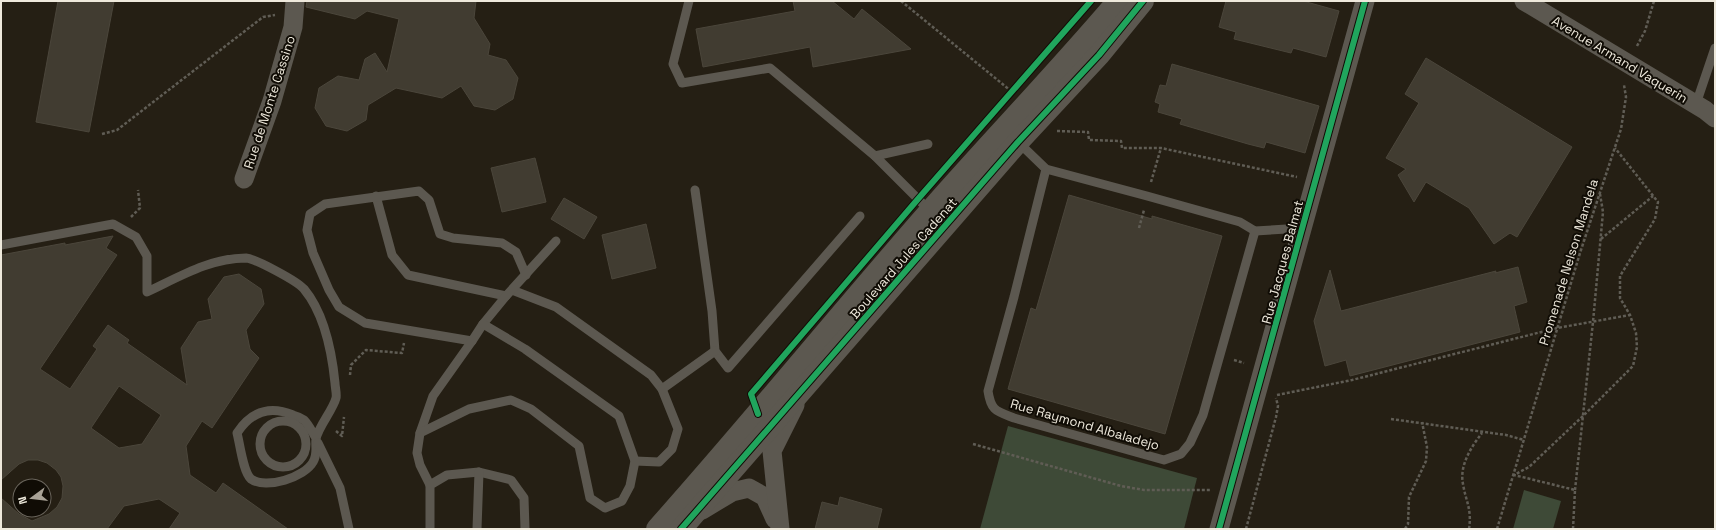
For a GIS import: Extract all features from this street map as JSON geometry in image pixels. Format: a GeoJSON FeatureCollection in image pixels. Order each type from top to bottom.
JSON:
{"type":"FeatureCollection","features":[{"type":"Feature","properties":{"kind":"street","name":"Boulevard Jules Cadenat"},"geometry":{"type":"LineString","coordinates":[[657,529],[731,446],[930,211],[1118,1]]}},
{"type":"Feature","properties":{"kind":"street","name":"Boulevard Jules Cadenat"},"geometry":{"type":"LineString","coordinates":[[687,522],[802,392],[1018,142],[1099,55],[1142,1]]}},
{"type":"Feature","properties":{"kind":"street","name":"Rue Jacques Balmat"},"geometry":{"type":"LineString","coordinates":[[1219,529],[1259,390],[1365,1]]}},
{"type":"Feature","properties":{"kind":"street","name":"Avenue Armand Vaquerin"},"geometry":{"type":"LineString","coordinates":[[1524,1],[1696,104],[1715,118]]}},
{"type":"Feature","properties":{"kind":"street","name":"Rue de Monte Cassino"},"geometry":{"type":"LineString","coordinates":[[244,180],[272,101],[293,27],[294,9]]}},
{"type":"Feature","properties":{"kind":"street"},"geometry":{"type":"LineString","coordinates":[[780,529],[772,451],[802,392]]}},
{"type":"Feature","properties":{"kind":"street"},"geometry":{"type":"LineString","coordinates":[[687,522],[732,492],[749,488],[765,498],[780,529]]}},
{"type":"Feature","properties":{"kind":"lane"},"geometry":{"type":"LineString","coordinates":[[689,1],[673,64],[682,83],[770,68],[875,156],[930,211]]}},
{"type":"Feature","properties":{"kind":"lane"},"geometry":{"type":"LineString","coordinates":[[1696,104],[1715,48]]}},
{"type":"Feature","properties":{"kind":"lane"},"geometry":{"type":"LineString","coordinates":[[1018,142],[1046,169],[1240,222],[1255,231],[1303,228]]}},
{"type":"Feature","properties":{"kind":"lane"},"geometry":{"type":"LineString","coordinates":[[875,156],[928,144]]}},
{"type":"Feature","properties":{"kind":"lane","name":"Rue Raymond Albaladejo"},"geometry":{"type":"LineString","coordinates":[[1046,169],[1014,297],[988,391],[989,402],[995,411],[1014,418],[1164,460],[1181,454],[1190,443],[1203,415],[1255,231]]}},
{"type":"Feature","properties":{"kind":"lane"},"geometry":{"type":"LineString","coordinates":[[472,341],[365,323],[339,307],[329,290],[313,254],[307,230],[310,214],[325,204],[419,190],[429,200],[440,234],[453,238],[502,242],[516,252],[526,275]]}},
{"type":"Feature","properties":{"kind":"lane"},"geometry":{"type":"LineString","coordinates":[[695,190],[712,311],[715,351],[728,368],[860,216]]}},
{"type":"Feature","properties":{"kind":"lane"},"geometry":{"type":"LineString","coordinates":[[376,196],[392,255],[408,275],[509,293],[556,307],[651,375],[662,389],[678,429],[672,449],[659,462],[635,461]]}},
{"type":"Feature","properties":{"kind":"lane"},"geometry":{"type":"LineString","coordinates":[[1,244],[113,224],[136,237],[147,256],[147,292],[196,268],[215,262],[248,258],[280,272],[304,289],[319,314],[332,357],[336,398],[316,438],[317,454],[313,463],[308,469],[297,476],[272,484],[260,483],[251,479],[246,472],[237,433],[243,424],[254,415],[265,411],[282,410],[303,419],[316,438],[340,488],[349,529]]}},
{"type":"Feature","properties":{"kind":"lane"},"geometry":{"type":"LineString","coordinates":[[430,529],[430,485],[420,465],[417,453],[420,433],[433,396],[483,324],[556,241]]}},
{"type":"Feature","properties":{"kind":"lane"},"geometry":{"type":"LineString","coordinates":[[420,433],[469,409],[511,400],[531,410],[580,446],[590,498],[605,508],[622,501],[630,486],[635,461],[619,416],[525,349],[483,324]]}},
{"type":"Feature","properties":{"kind":"lane"},"geometry":{"type":"LineString","coordinates":[[662,389],[715,351]]}},
{"type":"Feature","properties":{"kind":"lane"},"geometry":{"type":"LineString","coordinates":[[279,421],[293,423],[299,427],[306,439],[306,446],[301,459],[296,464],[283,468],[270,464],[261,454],[260,440],[266,427],[279,421]]}},
{"type":"Feature","properties":{"kind":"lane"},"geometry":{"type":"LineString","coordinates":[[306,439],[316,438]]}},
{"type":"Feature","properties":{"kind":"lane"},"geometry":{"type":"LineString","coordinates":[[430,485],[447,475],[479,472],[511,480],[524,498],[525,529]]}},
{"type":"Feature","properties":{"kind":"lane"},"geometry":{"type":"LineString","coordinates":[[477,529],[479,472]]}},
{"type":"Feature","properties":{"kind":"path"},"geometry":{"type":"LineString","coordinates":[[901,1],[1012,92]]}},
{"type":"Feature","properties":{"kind":"path"},"geometry":{"type":"LineString","coordinates":[[102,134],[117,130],[263,17],[277,15],[294,9]]}},
{"type":"Feature","properties":{"kind":"path"},"geometry":{"type":"LineString","coordinates":[[1006,98],[1016,86]]}},
{"type":"Feature","properties":{"kind":"path"},"geometry":{"type":"LineString","coordinates":[[1040,118],[1050,131],[1088,132],[1089,140],[1121,141],[1122,148],[1161,148],[1315,181]]}},
{"type":"Feature","properties":{"kind":"path"},"geometry":{"type":"LineString","coordinates":[[1514,475],[1529,466],[1583,416],[1633,366],[1637,347],[1636,333],[1630,315],[1620,298],[1620,276],[1655,219],[1658,202],[1615,147]]}},
{"type":"Feature","properties":{"kind":"path"},"geometry":{"type":"LineString","coordinates":[[121,228],[140,208],[138,190]]}},
{"type":"Feature","properties":{"kind":"path"},"geometry":{"type":"LineString","coordinates":[[1572,529],[1601,240],[1603,212],[1600,194]]}},
{"type":"Feature","properties":{"kind":"path"},"geometry":{"type":"LineString","coordinates":[[1601,240],[1653,196]]}},
{"type":"Feature","properties":{"kind":"path"},"geometry":{"type":"LineString","coordinates":[[1259,390],[1275,395],[1352,380],[1558,328],[1630,315]]}},
{"type":"Feature","properties":{"kind":"path"},"geometry":{"type":"LineString","coordinates":[[349,381],[351,365],[366,350],[402,352],[406,330]]}},
{"type":"Feature","properties":{"kind":"path"},"geometry":{"type":"LineString","coordinates":[[1230,359],[1244,362]]}},
{"type":"Feature","properties":{"kind":"path"},"geometry":{"type":"LineString","coordinates":[[324,421],[342,436],[345,412]]}},
{"type":"Feature","properties":{"kind":"path"},"geometry":{"type":"LineString","coordinates":[[1391,419],[1422,422],[1506,435],[1524,440]]}},
{"type":"Feature","properties":{"kind":"path"},"geometry":{"type":"LineString","coordinates":[[1405,529],[1408,524],[1409,497],[1426,461],[1427,447],[1422,422]]}},
{"type":"Feature","properties":{"kind":"path"},"geometry":{"type":"LineString","coordinates":[[1469,529],[1471,512],[1462,482],[1467,456],[1482,432]]}},
{"type":"Feature","properties":{"kind":"path"},"geometry":{"type":"LineString","coordinates":[[973,444],[1121,486],[1144,490],[1203,489],[1230,493]]}},
{"type":"Feature","properties":{"kind":"path"},"geometry":{"type":"LineString","coordinates":[[1514,475],[1575,490]]}},
{"type":"Feature","properties":{"kind":"green space"},"geometry":{"type":"Polygon","coordinates":[[[1008,426],[1197,478],[1184,529],[980,529],[1008,426]]]}},
{"type":"Feature","properties":{"kind":"green space"},"geometry":{"type":"Polygon","coordinates":[[[1524,490],[1561,501],[1553,529],[1513,529],[1524,490]]]}},
{"type":"Feature","properties":{"kind":"building"},"geometry":{"type":"Polygon","coordinates":[[[58,1],[114,1],[89,132],[36,122],[58,1]]]}},
{"type":"Feature","properties":{"kind":"building"},"geometry":{"type":"Polygon","coordinates":[[[307,1],[476,1],[474,18],[490,44],[488,55],[506,60],[518,78],[513,99],[495,110],[474,106],[461,86],[442,98],[396,88],[368,105],[366,120],[347,131],[326,126],[315,108],[319,88],[338,76],[359,80],[365,59],[375,53],[387,72],[399,19],[367,11],[355,19],[306,7],[307,1]]]}},
{"type":"Feature","properties":{"kind":"building"},"geometry":{"type":"Polygon","coordinates":[[[793,1],[832,1],[854,19],[862,9],[911,49],[813,67],[810,47],[703,67],[696,29],[795,11],[793,1]]]}},
{"type":"Feature","properties":{"kind":"building"},"geometry":{"type":"Polygon","coordinates":[[[1226,1],[1303,1],[1339,11],[1326,57],[1293,48],[1291,53],[1234,39],[1236,32],[1219,27],[1226,1]]]}},
{"type":"Feature","properties":{"kind":"building"},"geometry":{"type":"Polygon","coordinates":[[[1426,58],[1572,147],[1517,237],[1510,233],[1494,244],[1469,208],[1426,182],[1414,202],[1398,175],[1406,169],[1386,158],[1419,103],[1405,94],[1426,58]]]}},
{"type":"Feature","properties":{"kind":"building"},"geometry":{"type":"Polygon","coordinates":[[[1172,64],[1319,106],[1305,153],[1266,142],[1264,148],[1248,144],[1180,124],[1182,119],[1158,112],[1160,104],[1155,102],[1160,85],[1166,86],[1172,64]]]}},
{"type":"Feature","properties":{"kind":"building"},"geometry":{"type":"Polygon","coordinates":[[[535,158],[546,202],[502,212],[491,168],[535,158]]]}},
{"type":"Feature","properties":{"kind":"building"},"geometry":{"type":"Polygon","coordinates":[[[1069,195],[1152,219],[1152,216],[1222,236],[1165,434],[1008,389],[1031,308],[1036,310],[1069,195]]]}},
{"type":"Feature","properties":{"kind":"building"},"geometry":{"type":"Polygon","coordinates":[[[564,198],[597,217],[584,239],[551,219],[564,198]]]}},
{"type":"Feature","properties":{"kind":"building"},"geometry":{"type":"Polygon","coordinates":[[[646,224],[656,268],[612,279],[602,235],[646,224]]]}},
{"type":"Feature","properties":{"kind":"building"},"geometry":{"type":"Polygon","coordinates":[[[113,236],[106,248],[117,255],[40,369],[70,389],[97,349],[93,346],[108,325],[129,340],[127,343],[187,385],[181,348],[198,322],[212,319],[208,299],[224,277],[239,274],[261,289],[264,304],[246,330],[250,349],[259,358],[212,428],[202,421],[186,446],[190,475],[216,493],[223,483],[288,529],[169,529],[180,513],[159,499],[124,506],[107,529],[1,529],[1,498],[12,508],[12,518],[26,518],[32,521],[39,518],[52,518],[52,511],[57,507],[62,498],[63,486],[61,477],[56,470],[47,463],[38,460],[28,460],[19,464],[1,480],[1,255],[65,243],[65,245],[113,236]],[[119,386],[91,428],[119,448],[142,444],[161,415],[119,386]]]}},
{"type":"Feature","properties":{"kind":"building"},"geometry":{"type":"Polygon","coordinates":[[[1518,267],[1527,302],[1514,306],[1520,332],[1350,376],[1346,360],[1325,366],[1314,321],[1330,270],[1341,311],[1496,271],[1495,273],[1518,267]]]}},
{"type":"Feature","properties":{"kind":"building"},"geometry":{"type":"Polygon","coordinates":[[[840,497],[882,509],[877,529],[815,529],[822,502],[838,506],[840,497]]]}},
{"type":"Feature","properties":{"kind":"cycle path"},"geometry":{"type":"LineString","coordinates":[[758,414],[751,394],[918,199],[1091,1]]}},
{"type":"Feature","properties":{"kind":"cycle path"},"geometry":{"type":"LineString","coordinates":[[681,529],[1018,142],[1099,55],[1143,1]]}},
{"type":"Feature","properties":{"kind":"cycle path"},"geometry":{"type":"LineString","coordinates":[[1219,529],[1365,1]]}}]}
